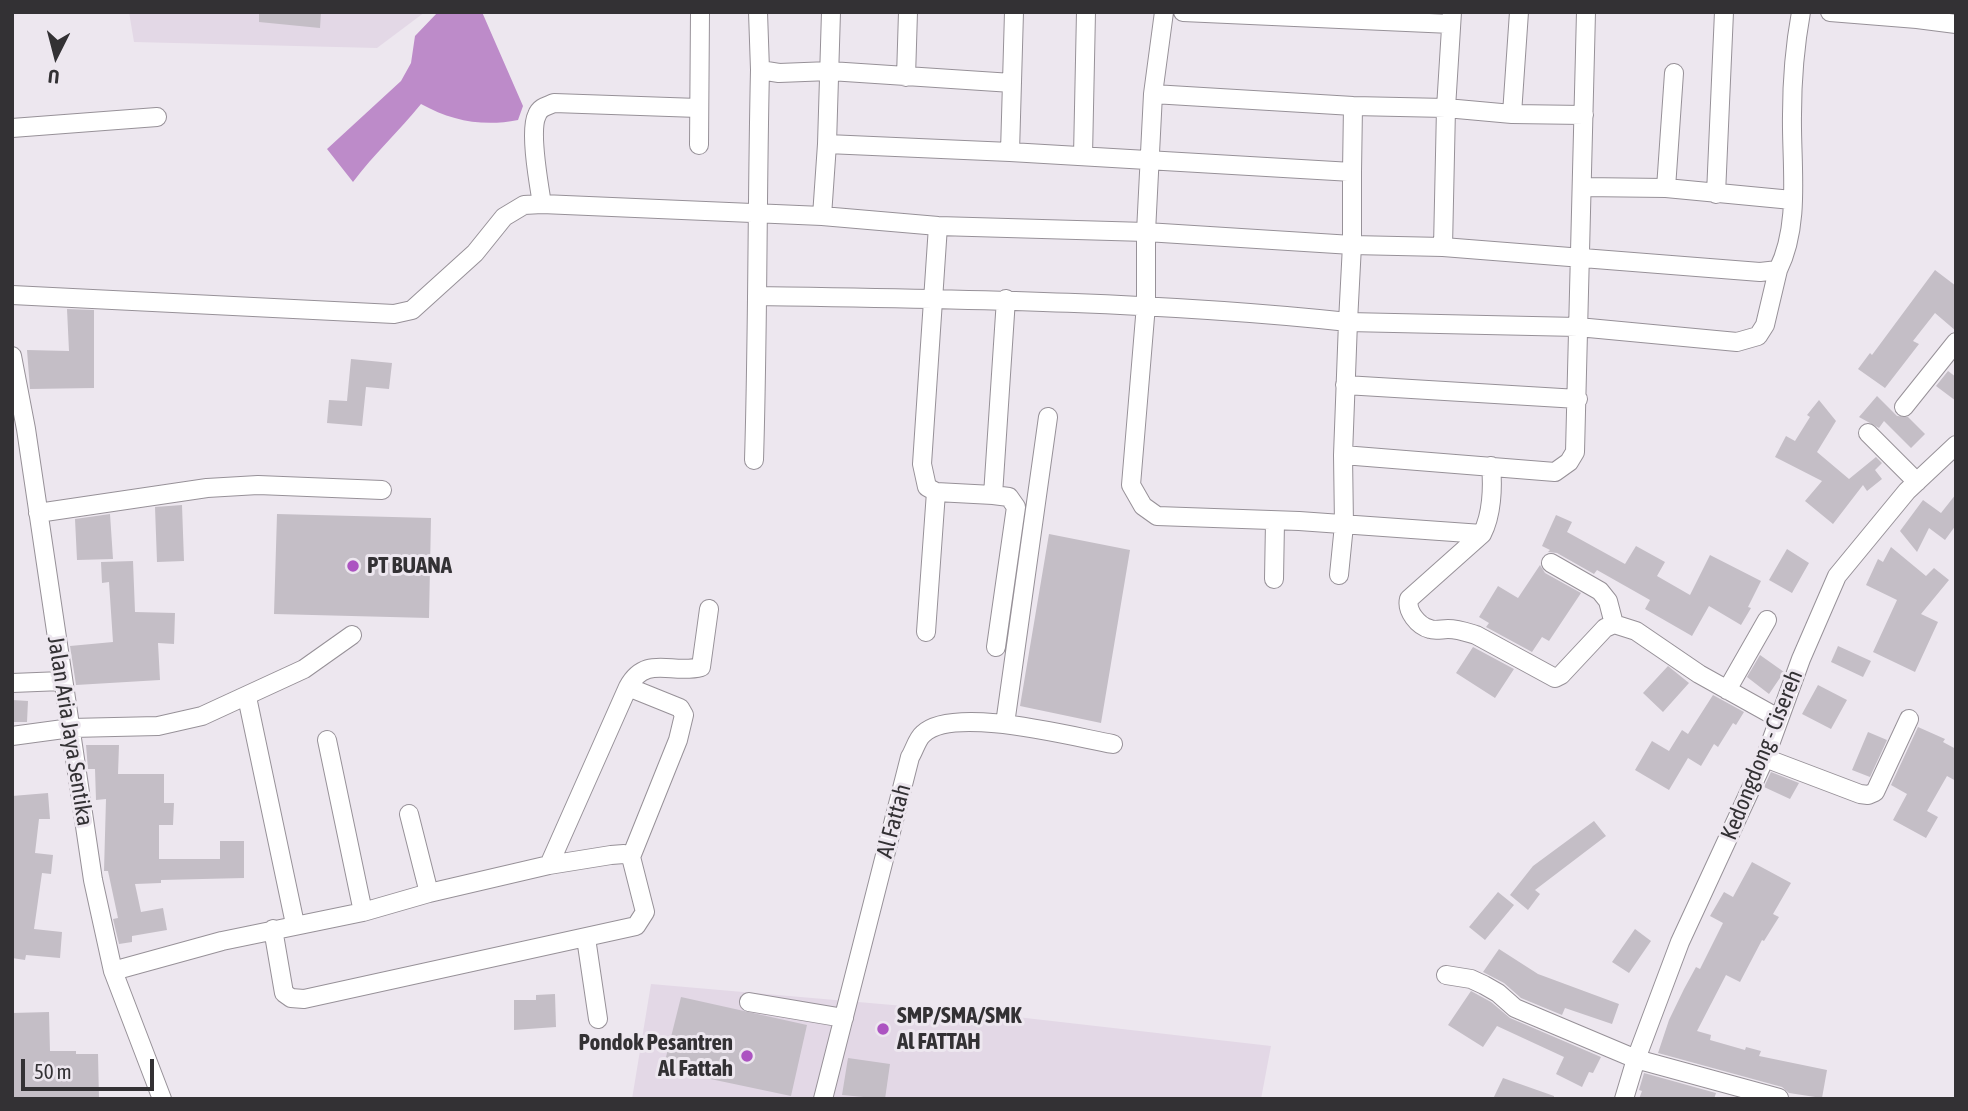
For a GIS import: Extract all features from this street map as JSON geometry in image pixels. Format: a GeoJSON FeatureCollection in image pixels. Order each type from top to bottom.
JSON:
{"type":"FeatureCollection","features":[{"type":"Feature","properties":{"kind":"street"},"geometry":{"type":"LineString","coordinates":[[699,145],[700,12]]}},
{"type":"Feature","properties":{"kind":"street"},"geometry":{"type":"LineString","coordinates":[[754,460],[758,296],[758,12]]}},
{"type":"Feature","properties":{"kind":"street"},"geometry":{"type":"LineString","coordinates":[[822,216],[831,12]]}},
{"type":"Feature","properties":{"kind":"street"},"geometry":{"type":"LineString","coordinates":[[906,77],[908,12]]}},
{"type":"Feature","properties":{"kind":"street"},"geometry":{"type":"LineString","coordinates":[[1010,152],[1014,12]]}},
{"type":"Feature","properties":{"kind":"street"},"geometry":{"type":"LineString","coordinates":[[1083,156],[1086,12]]}},
{"type":"Feature","properties":{"kind":"street"},"geometry":{"type":"LineString","coordinates":[[1164,12],[1153,94],[1146,232],[1146,305],[1132,485],[1143,506],[1157,516],[1299,521],[1482,534]]}},
{"type":"Feature","properties":{"kind":"street"},"geometry":{"type":"LineString","coordinates":[[1183,12],[1451,18],[1443,247]]}},
{"type":"Feature","properties":{"kind":"street"},"geometry":{"type":"LineString","coordinates":[[1512,114],[1519,12]]}},
{"type":"Feature","properties":{"kind":"street"},"geometry":{"type":"LineString","coordinates":[[1343,455],[1555,472],[1569,462],[1575,452],[1586,12]]}},
{"type":"Feature","properties":{"kind":"street"},"geometry":{"type":"LineString","coordinates":[[1716,194],[1724,12]]}},
{"type":"Feature","properties":{"kind":"street"},"geometry":{"type":"LineString","coordinates":[[758,296],[1006,299],[1146,305],[1348,322],[1578,327],[1737,342],[1749,340],[1758,336],[1765,325],[1778,270],[1785,257],[1792,220],[1792,111],[1801,12]]}},
{"type":"Feature","properties":{"kind":"street"},"geometry":{"type":"LineString","coordinates":[[1829,12],[1956,24]]}},
{"type":"Feature","properties":{"kind":"street"},"geometry":{"type":"LineString","coordinates":[[760,70],[1012,83]]}},
{"type":"Feature","properties":{"kind":"street"},"geometry":{"type":"LineString","coordinates":[[1667,188],[1674,73]]}},
{"type":"Feature","properties":{"kind":"street"},"geometry":{"type":"LineString","coordinates":[[1153,94],[1353,106],[1446,108],[1512,114],[1584,115]]}},
{"type":"Feature","properties":{"kind":"street"},"geometry":{"type":"LineString","coordinates":[[542,204],[534,126],[536,116],[543,107],[554,103],[698,107]]}},
{"type":"Feature","properties":{"kind":"street"},"geometry":{"type":"LineString","coordinates":[[1339,575],[1345,525],[1343,455],[1352,245],[1353,106]]}},
{"type":"Feature","properties":{"kind":"street"},"geometry":{"type":"LineString","coordinates":[[12,128],[157,117]]}},
{"type":"Feature","properties":{"kind":"street"},"geometry":{"type":"LineString","coordinates":[[827,144],[1352,172]]}},
{"type":"Feature","properties":{"kind":"street"},"geometry":{"type":"LineString","coordinates":[[1582,187],[1667,188],[1792,200]]}},
{"type":"Feature","properties":{"kind":"street"},"geometry":{"type":"LineString","coordinates":[[12,295],[394,314],[412,310],[475,253],[504,218],[524,205],[542,204],[822,216],[938,226],[1146,232],[1352,245],[1443,247],[1760,272],[1778,270]]}},
{"type":"Feature","properties":{"kind":"street"},"geometry":{"type":"LineString","coordinates":[[938,226],[922,464],[927,487],[936,492],[1009,497],[1016,507],[996,647]]}},
{"type":"Feature","properties":{"kind":"street"},"geometry":{"type":"LineString","coordinates":[[993,495],[1006,299]]}},
{"type":"Feature","properties":{"kind":"street"},"geometry":{"type":"LineString","coordinates":[[1904,407],[1956,342]]}},
{"type":"Feature","properties":{"kind":"street","name":"Jalan Aria Jaya Sentika"},"geometry":{"type":"LineString","coordinates":[[12,356],[19,429],[38,513],[93,880],[113,971],[162,1099]]}},
{"type":"Feature","properties":{"kind":"street"},"geometry":{"type":"LineString","coordinates":[[1345,385],[1578,399]]}},
{"type":"Feature","properties":{"kind":"street"},"geometry":{"type":"LineString","coordinates":[[1005,724],[1048,417]]}},
{"type":"Feature","properties":{"kind":"street"},"geometry":{"type":"LineString","coordinates":[[1868,433],[1917,482]]}},
{"type":"Feature","properties":{"kind":"street","name":"Kedongdong - Cisereh"},"geometry":{"type":"LineString","coordinates":[[1624,1099],[1636,1059],[1680,942],[1765,758],[1777,718],[1837,576],[1863,542],[1917,482],[1956,445]]}},
{"type":"Feature","properties":{"kind":"street"},"geometry":{"type":"LineString","coordinates":[[1491,466],[1493,481],[1486,526],[1482,534],[1409,599],[1407,607],[1410,613],[1424,626],[1432,630],[1464,631],[1555,678],[1561,676],[1605,628],[1614,624],[1636,631],[1699,674],[1777,718]]}},
{"type":"Feature","properties":{"kind":"street"},"geometry":{"type":"LineString","coordinates":[[38,513],[207,488],[258,485],[382,490]]}},
{"type":"Feature","properties":{"kind":"street"},"geometry":{"type":"LineString","coordinates":[[926,632],[936,492]]}},
{"type":"Feature","properties":{"kind":"street"},"geometry":{"type":"LineString","coordinates":[[1274,579],[1275,522]]}},
{"type":"Feature","properties":{"kind":"street"},"geometry":{"type":"LineString","coordinates":[[1550,564],[1600,591],[1608,601],[1614,624]]}},
{"type":"Feature","properties":{"kind":"street"},"geometry":{"type":"LineString","coordinates":[[549,865],[628,687],[640,670],[649,667],[691,670],[701,667],[709,609]]}},
{"type":"Feature","properties":{"kind":"street"},"geometry":{"type":"LineString","coordinates":[[1727,690],[1768,620]]}},
{"type":"Feature","properties":{"kind":"street"},"geometry":{"type":"LineString","coordinates":[[12,736],[71,728],[158,726],[202,716],[304,669],[352,635]]}},
{"type":"Feature","properties":{"kind":"street"},"geometry":{"type":"LineString","coordinates":[[12,684],[62,681]]}},
{"type":"Feature","properties":{"kind":"street"},"geometry":{"type":"LineString","coordinates":[[273,929],[284,993],[291,998],[303,999],[636,926],[645,912],[631,857],[678,740],[684,714],[668,703],[628,687]]}},
{"type":"Feature","properties":{"kind":"street"},"geometry":{"type":"LineString","coordinates":[[247,697],[295,924]]}},
{"type":"Feature","properties":{"kind":"street"},"geometry":{"type":"LineString","coordinates":[[1765,758],[1868,795],[1875,792],[1909,719]]}},
{"type":"Feature","properties":{"kind":"street","name":"Al Fattah"},"geometry":{"type":"LineString","coordinates":[[823,1099],[910,757],[922,734],[941,724],[973,721],[1005,724],[1113,744]]}},
{"type":"Feature","properties":{"kind":"street"},"geometry":{"type":"LineString","coordinates":[[327,740],[363,912]]}},
{"type":"Feature","properties":{"kind":"street"},"geometry":{"type":"LineString","coordinates":[[409,814],[429,893]]}},
{"type":"Feature","properties":{"kind":"street"},"geometry":{"type":"LineString","coordinates":[[113,971],[199,946],[363,912],[429,893],[549,865],[611,855],[624,854],[631,857]]}},
{"type":"Feature","properties":{"kind":"street"},"geometry":{"type":"LineString","coordinates":[[586,938],[598,1019]]}},
{"type":"Feature","properties":{"kind":"street"},"geometry":{"type":"LineString","coordinates":[[1447,975],[1471,979],[1498,993],[1515,1008],[1636,1059],[1779,1098]]}},
{"type":"Feature","properties":{"kind":"street"},"geometry":{"type":"LineString","coordinates":[[749,1002],[844,1018]]}},
{"type":"Feature","properties":{"kind":"shaded area"},"geometry":{"type":"Polygon","coordinates":[[[129,12],[425,12],[377,48],[134,42],[129,12]]]}},
{"type":"Feature","properties":{"kind":"shaded area"},"geometry":{"type":"Polygon","coordinates":[[[438,12],[482,12],[523,106],[518,120],[492,123],[468,121],[444,115],[421,104],[353,182],[327,149],[401,81],[411,63],[415,36],[438,12]]]}},
{"type":"Feature","properties":{"kind":"shaded area","name":"SMP/SMA/SMK Al FATTAH"},"geometry":{"type":"Polygon","coordinates":[[[651,984],[973,1012],[1271,1046],[1261,1099],[632,1099],[651,984]]]}},
{"type":"Feature","properties":{"kind":"building"},"geometry":{"type":"Polygon","coordinates":[[[259,12],[321,12],[320,28],[259,22],[259,12]]]}},
{"type":"Feature","properties":{"kind":"building"},"geometry":{"type":"Polygon","coordinates":[[[1935,270],[1956,286],[1956,331],[1935,313],[1913,341],[1919,344],[1885,388],[1858,369],[1870,353],[1872,355],[1935,270]]]}},
{"type":"Feature","properties":{"kind":"building"},"geometry":{"type":"Polygon","coordinates":[[[67,309],[94,310],[94,388],[30,389],[27,350],[69,351],[67,309]]]}},
{"type":"Feature","properties":{"kind":"building"},"geometry":{"type":"Polygon","coordinates":[[[351,359],[392,363],[389,389],[366,387],[362,426],[327,423],[329,400],[347,401],[351,359]]]}},
{"type":"Feature","properties":{"kind":"building"},"geometry":{"type":"Polygon","coordinates":[[[1948,371],[1956,377],[1956,401],[1936,386],[1948,371]]]}},
{"type":"Feature","properties":{"kind":"building"},"geometry":{"type":"Polygon","coordinates":[[[1877,396],[1897,416],[1908,417],[1925,434],[1911,448],[1884,421],[1879,428],[1859,417],[1877,396]]]}},
{"type":"Feature","properties":{"kind":"building"},"geometry":{"type":"Polygon","coordinates":[[[1819,400],[1836,421],[1817,452],[1849,479],[1876,457],[1882,463],[1875,470],[1882,479],[1867,491],[1863,485],[1833,524],[1805,501],[1822,481],[1775,457],[1786,436],[1795,441],[1810,417],[1807,415],[1819,400]]]}},
{"type":"Feature","properties":{"kind":"building"},"geometry":{"type":"Polygon","coordinates":[[[1956,494],[1956,525],[1945,540],[1929,528],[1917,552],[1900,531],[1923,500],[1941,513],[1956,494]]]}},
{"type":"Feature","properties":{"kind":"building"},"geometry":{"type":"Polygon","coordinates":[[[182,505],[184,561],[157,562],[155,507],[182,505]]]}},
{"type":"Feature","properties":{"kind":"building"},"geometry":{"type":"Polygon","coordinates":[[[110,514],[113,559],[77,560],[75,519],[110,514]]]}},
{"type":"Feature","properties":{"kind":"building","name":"PT BUANA"},"geometry":{"type":"Polygon","coordinates":[[[277,514],[431,518],[429,618],[274,614],[277,514]]]}},
{"type":"Feature","properties":{"kind":"building"},"geometry":{"type":"Polygon","coordinates":[[[1556,515],[1572,522],[1567,532],[1625,564],[1636,546],[1665,562],[1657,576],[1690,595],[1710,555],[1761,581],[1748,607],[1751,608],[1741,625],[1709,606],[1692,636],[1645,609],[1650,600],[1597,570],[1594,574],[1557,553],[1548,552],[1550,550],[1542,546],[1556,515]]]}},
{"type":"Feature","properties":{"kind":"building"},"geometry":{"type":"Polygon","coordinates":[[[1049,534],[1130,550],[1101,723],[1020,706],[1049,534]]]}},
{"type":"Feature","properties":{"kind":"building"},"geometry":{"type":"Polygon","coordinates":[[[1891,547],[1926,576],[1934,568],[1949,580],[1921,614],[1938,622],[1915,672],[1873,652],[1897,600],[1866,585],[1878,559],[1883,562],[1891,547]]]}},
{"type":"Feature","properties":{"kind":"building"},"geometry":{"type":"Polygon","coordinates":[[[1787,549],[1809,563],[1792,593],[1769,580],[1787,549]]]}},
{"type":"Feature","properties":{"kind":"building"},"geometry":{"type":"Polygon","coordinates":[[[133,561],[135,612],[175,613],[174,644],[158,643],[160,680],[76,685],[70,646],[113,642],[109,582],[102,583],[101,562],[133,561]]]}},
{"type":"Feature","properties":{"kind":"building"},"geometry":{"type":"Polygon","coordinates":[[[1540,565],[1545,573],[1581,593],[1549,641],[1542,637],[1532,652],[1486,627],[1489,623],[1479,617],[1498,586],[1518,598],[1540,565]]]}},
{"type":"Feature","properties":{"kind":"building"},"geometry":{"type":"Polygon","coordinates":[[[1838,646],[1871,661],[1863,677],[1831,662],[1838,646]]]}},
{"type":"Feature","properties":{"kind":"building"},"geometry":{"type":"Polygon","coordinates":[[[1473,647],[1514,669],[1495,698],[1456,673],[1473,647]]]}},
{"type":"Feature","properties":{"kind":"building"},"geometry":{"type":"Polygon","coordinates":[[[1760,655],[1784,672],[1769,694],[1747,677],[1760,655]]]}},
{"type":"Feature","properties":{"kind":"building"},"geometry":{"type":"Polygon","coordinates":[[[1668,666],[1689,683],[1663,712],[1643,693],[1668,666]]]}},
{"type":"Feature","properties":{"kind":"building"},"geometry":{"type":"Polygon","coordinates":[[[1818,685],[1847,700],[1831,729],[1802,714],[1818,685]]]}},
{"type":"Feature","properties":{"kind":"building"},"geometry":{"type":"Polygon","coordinates":[[[1713,695],[1744,712],[1736,725],[1733,723],[1718,747],[1714,744],[1701,766],[1688,758],[1669,790],[1635,770],[1652,741],[1669,751],[1682,730],[1688,734],[1713,695]]]}},
{"type":"Feature","properties":{"kind":"building"},"geometry":{"type":"Polygon","coordinates":[[[12,700],[28,701],[27,722],[12,722],[12,700]]]}},
{"type":"Feature","properties":{"kind":"building"},"geometry":{"type":"Polygon","coordinates":[[[1918,727],[1945,739],[1943,742],[1956,749],[1956,781],[1947,776],[1927,811],[1938,817],[1926,838],[1893,820],[1907,794],[1891,785],[1918,727]]]}},
{"type":"Feature","properties":{"kind":"building"},"geometry":{"type":"Polygon","coordinates":[[[1868,732],[1887,740],[1870,777],[1852,770],[1868,732]]]}},
{"type":"Feature","properties":{"kind":"building"},"geometry":{"type":"Polygon","coordinates":[[[86,745],[119,745],[118,774],[164,774],[164,803],[174,803],[173,825],[159,825],[159,859],[220,859],[220,841],[244,841],[244,878],[161,880],[161,883],[135,884],[141,912],[163,908],[167,930],[132,936],[132,942],[119,944],[113,919],[118,918],[108,871],[104,871],[106,799],[96,800],[95,769],[88,769],[86,745]]]}},
{"type":"Feature","properties":{"kind":"building"},"geometry":{"type":"Polygon","coordinates":[[[1771,772],[1799,783],[1790,799],[1764,787],[1771,772]]]}},
{"type":"Feature","properties":{"kind":"building"},"geometry":{"type":"Polygon","coordinates":[[[48,793],[50,819],[39,819],[35,853],[53,855],[51,874],[42,873],[34,929],[62,932],[60,958],[26,955],[25,960],[12,958],[12,796],[48,793]]]}},
{"type":"Feature","properties":{"kind":"building"},"geometry":{"type":"Polygon","coordinates":[[[1594,821],[1606,836],[1535,890],[1540,894],[1528,910],[1510,895],[1533,866],[1594,821]]]}},
{"type":"Feature","properties":{"kind":"building"},"geometry":{"type":"Polygon","coordinates":[[[1752,862],[1791,883],[1773,914],[1779,917],[1764,941],[1762,940],[1740,982],[1726,975],[1697,1031],[1711,1035],[1710,1040],[1745,1050],[1746,1047],[1761,1051],[1759,1056],[1827,1070],[1822,1098],[1789,1093],[1782,1087],[1658,1053],[1669,1020],[1684,989],[1696,967],[1700,969],[1723,923],[1710,916],[1724,892],[1733,897],[1752,862]]]}},
{"type":"Feature","properties":{"kind":"building"},"geometry":{"type":"Polygon","coordinates":[[[1498,892],[1514,905],[1485,940],[1469,927],[1498,892]]]}},
{"type":"Feature","properties":{"kind":"building"},"geometry":{"type":"Polygon","coordinates":[[[1635,929],[1651,941],[1629,973],[1612,962],[1635,929]]]}},
{"type":"Feature","properties":{"kind":"building"},"geometry":{"type":"Polygon","coordinates":[[[1499,949],[1538,974],[1619,1004],[1612,1024],[1565,1008],[1562,1015],[1521,998],[1504,983],[1483,972],[1499,949]]]}},
{"type":"Feature","properties":{"kind":"building"},"geometry":{"type":"Polygon","coordinates":[[[1471,991],[1491,1002],[1510,1018],[1601,1057],[1593,1073],[1589,1072],[1582,1087],[1556,1074],[1564,1057],[1497,1026],[1483,1047],[1448,1025],[1471,991]]]}},
{"type":"Feature","properties":{"kind":"building"},"geometry":{"type":"Polygon","coordinates":[[[555,994],[556,1027],[514,1030],[514,1000],[536,1000],[536,995],[555,994]]]}},
{"type":"Feature","properties":{"kind":"building"},"geometry":{"type":"Polygon","coordinates":[[[681,997],[807,1025],[791,1096],[663,1069],[681,997]]]}},
{"type":"Feature","properties":{"kind":"building"},"geometry":{"type":"Polygon","coordinates":[[[49,1012],[50,1051],[98,1054],[99,1099],[12,1099],[12,1013],[49,1012]]]}},
{"type":"Feature","properties":{"kind":"building"},"geometry":{"type":"Polygon","coordinates":[[[848,1058],[890,1064],[885,1099],[842,1095],[848,1058]]]}},
{"type":"Feature","properties":{"kind":"building"},"geometry":{"type":"Polygon","coordinates":[[[1644,1073],[1716,1093],[1714,1099],[1639,1099],[1644,1073]]]}},
{"type":"Feature","properties":{"kind":"building"},"geometry":{"type":"Polygon","coordinates":[[[1503,1078],[1554,1096],[1554,1099],[1493,1099],[1503,1078]]]}},
{"type":"Feature","properties":{"kind":"place","name":"PT BUANA"},"geometry":{"type":"Point","coordinates":[353,566]}},
{"type":"Feature","properties":{"kind":"place","name":"SMP/SMA/SMK Al FATTAH"},"geometry":{"type":"Point","coordinates":[883,1029]}},
{"type":"Feature","properties":{"kind":"place","name":"Pondok Pesantren Al Fattah"},"geometry":{"type":"Point","coordinates":[747,1056]}}]}
